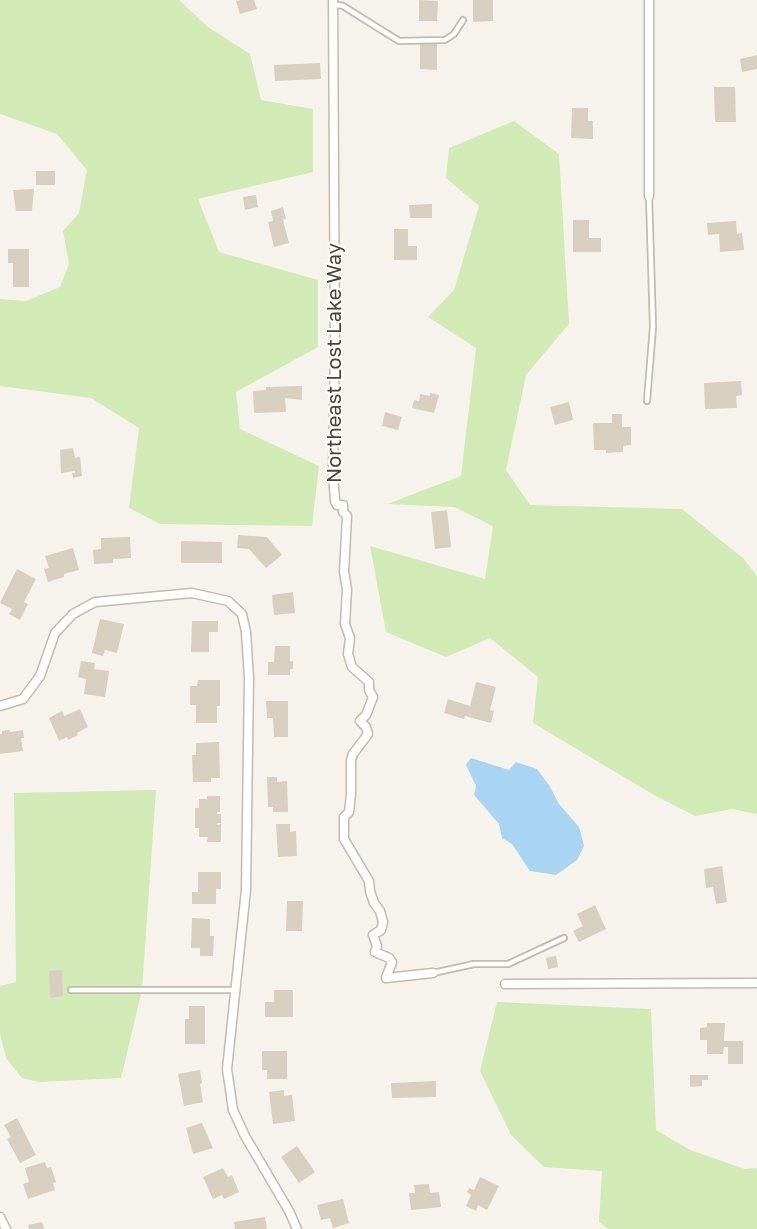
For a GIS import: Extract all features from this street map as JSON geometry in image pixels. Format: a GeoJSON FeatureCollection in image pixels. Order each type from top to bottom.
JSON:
{"type":"FeatureCollection","features":[{"type":"Feature","properties":{"kind":"street"},"geometry":{"type":"LineString","coordinates":[[649,0],[649,196]]}},
{"type":"Feature","properties":{"kind":"street","name":"Northeast Lost Lake Way"},"geometry":{"type":"LineString","coordinates":[[333,2],[335,343],[333,474],[335,501],[337,505],[343,505],[343,512],[347,516],[344,572],[348,589],[345,624],[350,638],[348,654],[352,667],[369,682],[369,690],[373,697],[366,715],[360,722],[366,727],[368,734],[351,760],[351,794],[349,812],[344,817],[344,839],[369,881],[374,903],[380,911],[383,922],[381,930],[373,935],[375,952],[389,958],[392,962],[386,978],[432,973]]}},
{"type":"Feature","properties":{"kind":"street"},"geometry":{"type":"LineString","coordinates":[[0,706],[23,699],[40,676],[55,633],[73,614],[95,602],[192,593],[228,601],[242,615],[246,632],[249,678],[246,890],[227,1068],[232,1110],[290,1211],[297,1229]]}},
{"type":"Feature","properties":{"kind":"street"},"geometry":{"type":"LineString","coordinates":[[505,984],[757,983]]}},
{"type":"Feature","properties":{"kind":"street"},"geometry":{"type":"LineString","coordinates":[[0,1217],[6,1229]]}},
{"type":"Feature","properties":{"kind":"lane"},"geometry":{"type":"LineString","coordinates":[[333,2],[399,40],[445,40],[454,34],[462,20]]}},
{"type":"Feature","properties":{"kind":"lane"},"geometry":{"type":"LineString","coordinates":[[647,401],[653,327],[649,196]]}},
{"type":"Feature","properties":{"kind":"lane"},"geometry":{"type":"LineString","coordinates":[[432,973],[474,964],[508,964],[564,938]]}},
{"type":"Feature","properties":{"kind":"lane"},"geometry":{"type":"LineString","coordinates":[[71,990],[237,990]]}},
{"type":"Feature","properties":{"kind":"green space"},"geometry":{"type":"Polygon","coordinates":[[[0,0],[179,0],[208,27],[250,54],[261,100],[313,109],[313,172],[198,199],[219,252],[318,280],[318,347],[236,392],[240,429],[319,466],[312,526],[160,524],[129,508],[139,428],[91,398],[0,386],[0,299],[26,301],[60,287],[69,264],[63,231],[79,213],[87,170],[57,134],[0,114],[0,0]]]}},
{"type":"Feature","properties":{"kind":"green space"},"geometry":{"type":"Polygon","coordinates":[[[514,121],[559,154],[569,324],[526,375],[506,470],[530,505],[682,509],[744,559],[757,576],[757,814],[732,809],[695,816],[654,795],[533,723],[538,677],[490,638],[446,657],[386,632],[370,546],[485,579],[493,526],[454,507],[387,504],[461,476],[476,348],[428,317],[454,290],[479,206],[446,178],[449,148],[514,121]]]}},
{"type":"Feature","properties":{"kind":"green space"},"geometry":{"type":"Polygon","coordinates":[[[156,790],[142,990],[121,1078],[39,1082],[22,1078],[6,1058],[0,1034],[0,986],[16,982],[14,793],[156,790]]]}},
{"type":"Feature","properties":{"kind":"green space"},"geometry":{"type":"Polygon","coordinates":[[[497,1002],[651,1009],[656,1130],[690,1150],[745,1169],[757,1168],[757,1229],[608,1229],[599,1222],[602,1171],[544,1167],[511,1135],[480,1071],[497,1002]]]}},
{"type":"Feature","properties":{"kind":"water"},"geometry":{"type":"Polygon","coordinates":[[[471,758],[509,770],[516,762],[537,769],[559,804],[579,827],[584,846],[577,860],[556,875],[530,871],[512,844],[502,838],[499,824],[474,795],[476,786],[466,765],[471,758]]]}},
{"type":"Feature","properties":{"kind":"building"},"geometry":{"type":"Polygon","coordinates":[[[254,0],[257,9],[240,14],[236,1],[254,0]]]}},
{"type":"Feature","properties":{"kind":"building"},"geometry":{"type":"Polygon","coordinates":[[[419,0],[438,1],[437,21],[419,21],[419,0]]]}},
{"type":"Feature","properties":{"kind":"building"},"geometry":{"type":"Polygon","coordinates":[[[473,0],[493,0],[493,21],[473,22],[473,0]]]}},
{"type":"Feature","properties":{"kind":"building"},"geometry":{"type":"Polygon","coordinates":[[[437,42],[437,70],[420,69],[420,43],[437,42]]]}},
{"type":"Feature","properties":{"kind":"building"},"geometry":{"type":"Polygon","coordinates":[[[757,55],[757,69],[742,72],[740,59],[757,55]]]}},
{"type":"Feature","properties":{"kind":"building"},"geometry":{"type":"Polygon","coordinates":[[[320,63],[321,79],[275,81],[274,65],[320,63]]]}},
{"type":"Feature","properties":{"kind":"building"},"geometry":{"type":"Polygon","coordinates":[[[714,87],[735,87],[736,122],[715,122],[714,87]]]}},
{"type":"Feature","properties":{"kind":"building"},"geometry":{"type":"Polygon","coordinates":[[[572,108],[588,108],[588,121],[593,121],[593,139],[571,138],[572,108]]]}},
{"type":"Feature","properties":{"kind":"building"},"geometry":{"type":"Polygon","coordinates":[[[36,171],[55,171],[55,185],[36,185],[36,171]]]}},
{"type":"Feature","properties":{"kind":"building"},"geometry":{"type":"Polygon","coordinates":[[[34,189],[32,211],[16,211],[13,190],[34,189]]]}},
{"type":"Feature","properties":{"kind":"building"},"geometry":{"type":"Polygon","coordinates":[[[256,195],[258,207],[245,210],[243,197],[256,195]]]}},
{"type":"Feature","properties":{"kind":"building"},"geometry":{"type":"Polygon","coordinates":[[[432,204],[432,218],[410,218],[409,205],[432,204]]]}},
{"type":"Feature","properties":{"kind":"building"},"geometry":{"type":"Polygon","coordinates":[[[283,207],[286,219],[283,220],[289,243],[274,247],[268,222],[273,221],[271,211],[283,207]]]}},
{"type":"Feature","properties":{"kind":"building"},"geometry":{"type":"Polygon","coordinates":[[[573,220],[589,220],[589,238],[601,238],[601,252],[573,252],[573,220]]]}},
{"type":"Feature","properties":{"kind":"building"},"geometry":{"type":"Polygon","coordinates":[[[736,221],[737,234],[742,233],[744,250],[720,252],[719,234],[708,235],[707,223],[736,221]]]}},
{"type":"Feature","properties":{"kind":"building"},"geometry":{"type":"Polygon","coordinates":[[[394,229],[408,229],[408,246],[417,246],[417,260],[394,260],[394,229]]]}},
{"type":"Feature","properties":{"kind":"building"},"geometry":{"type":"Polygon","coordinates":[[[8,249],[29,249],[29,287],[13,287],[13,263],[8,263],[8,249]]]}},
{"type":"Feature","properties":{"kind":"building"},"geometry":{"type":"Polygon","coordinates":[[[741,381],[742,395],[736,396],[737,408],[705,409],[704,383],[741,381]]]}},
{"type":"Feature","properties":{"kind":"building"},"geometry":{"type":"Polygon","coordinates":[[[302,386],[302,400],[285,398],[286,412],[254,413],[253,391],[266,390],[266,387],[302,386]]]}},
{"type":"Feature","properties":{"kind":"building"},"geometry":{"type":"Polygon","coordinates":[[[430,393],[439,395],[434,413],[412,408],[414,400],[419,401],[420,394],[430,396],[430,393]]]}},
{"type":"Feature","properties":{"kind":"building"},"geometry":{"type":"Polygon","coordinates":[[[569,402],[573,420],[555,425],[550,407],[569,402]]]}},
{"type":"Feature","properties":{"kind":"building"},"geometry":{"type":"Polygon","coordinates":[[[385,412],[402,417],[398,430],[382,426],[385,412]]]}},
{"type":"Feature","properties":{"kind":"building"},"geometry":{"type":"Polygon","coordinates":[[[612,414],[622,414],[622,427],[631,427],[631,445],[623,446],[623,452],[606,453],[606,450],[594,450],[593,423],[612,423],[612,414]]]}},
{"type":"Feature","properties":{"kind":"building"},"geometry":{"type":"Polygon","coordinates":[[[73,448],[75,458],[80,457],[82,476],[73,478],[72,473],[75,471],[61,473],[60,450],[73,448]]]}},
{"type":"Feature","properties":{"kind":"building"},"geometry":{"type":"Polygon","coordinates":[[[447,510],[451,547],[435,549],[431,512],[447,510]]]}},
{"type":"Feature","properties":{"kind":"building"},"geometry":{"type":"Polygon","coordinates":[[[238,535],[267,537],[282,555],[266,568],[249,549],[237,548],[238,535]]]}},
{"type":"Feature","properties":{"kind":"building"},"geometry":{"type":"Polygon","coordinates":[[[130,537],[131,558],[113,559],[113,563],[94,564],[93,550],[101,549],[101,538],[130,537]]]}},
{"type":"Feature","properties":{"kind":"building"},"geometry":{"type":"Polygon","coordinates":[[[181,541],[222,542],[222,563],[181,563],[181,541]]]}},
{"type":"Feature","properties":{"kind":"building"},"geometry":{"type":"Polygon","coordinates":[[[73,548],[79,570],[48,582],[44,569],[49,568],[45,556],[73,548]]]}},
{"type":"Feature","properties":{"kind":"building"},"geometry":{"type":"Polygon","coordinates":[[[17,569],[36,579],[24,602],[28,604],[20,620],[9,614],[12,609],[0,603],[17,569]]]}},
{"type":"Feature","properties":{"kind":"building"},"geometry":{"type":"Polygon","coordinates":[[[293,592],[295,613],[274,615],[272,595],[293,592]]]}},
{"type":"Feature","properties":{"kind":"building"},"geometry":{"type":"Polygon","coordinates":[[[100,619],[124,624],[117,653],[105,650],[103,656],[92,653],[100,619]]]}},
{"type":"Feature","properties":{"kind":"building"},"geometry":{"type":"Polygon","coordinates":[[[192,621],[218,621],[218,632],[209,632],[209,652],[191,652],[192,621]]]}},
{"type":"Feature","properties":{"kind":"building"},"geometry":{"type":"Polygon","coordinates":[[[275,646],[290,646],[290,661],[293,661],[293,669],[290,669],[290,675],[268,675],[268,662],[274,662],[275,646]]]}},
{"type":"Feature","properties":{"kind":"building"},"geometry":{"type":"Polygon","coordinates":[[[81,661],[95,663],[94,669],[109,671],[105,697],[84,694],[86,679],[78,677],[81,661]]]}},
{"type":"Feature","properties":{"kind":"building"},"geometry":{"type":"Polygon","coordinates":[[[198,680],[220,680],[220,706],[217,706],[217,723],[196,723],[196,705],[190,705],[190,686],[197,686],[198,680]]]}},
{"type":"Feature","properties":{"kind":"building"},"geometry":{"type":"Polygon","coordinates":[[[476,682],[496,687],[490,710],[494,711],[491,723],[444,713],[448,699],[470,706],[476,682]]]}},
{"type":"Feature","properties":{"kind":"building"},"geometry":{"type":"Polygon","coordinates":[[[266,701],[288,701],[288,737],[274,737],[273,718],[267,718],[266,701]]]}},
{"type":"Feature","properties":{"kind":"building"},"geometry":{"type":"Polygon","coordinates":[[[80,709],[88,727],[68,740],[67,737],[59,741],[49,718],[62,711],[64,716],[80,709]]]}},
{"type":"Feature","properties":{"kind":"building"},"geometry":{"type":"Polygon","coordinates":[[[9,730],[10,732],[23,730],[24,738],[21,738],[23,751],[0,754],[0,734],[2,731],[9,730]]]}},
{"type":"Feature","properties":{"kind":"building"},"geometry":{"type":"Polygon","coordinates":[[[219,742],[220,778],[211,778],[211,782],[193,782],[192,755],[196,755],[196,743],[219,742]]]}},
{"type":"Feature","properties":{"kind":"building"},"geometry":{"type":"Polygon","coordinates":[[[267,777],[277,777],[277,782],[287,781],[288,812],[273,812],[273,807],[268,807],[267,777]]]}},
{"type":"Feature","properties":{"kind":"building"},"geometry":{"type":"Polygon","coordinates":[[[207,796],[220,796],[220,812],[217,814],[221,814],[221,823],[217,825],[221,824],[221,842],[207,842],[208,837],[199,837],[199,828],[195,828],[195,808],[199,808],[199,799],[207,799],[207,796]]]}},
{"type":"Feature","properties":{"kind":"building"},"geometry":{"type":"Polygon","coordinates":[[[276,824],[290,824],[290,832],[296,831],[297,856],[278,857],[276,824]]]}},
{"type":"Feature","properties":{"kind":"building"},"geometry":{"type":"Polygon","coordinates":[[[722,866],[727,902],[716,904],[713,887],[706,888],[704,869],[722,866]]]}},
{"type":"Feature","properties":{"kind":"building"},"geometry":{"type":"Polygon","coordinates":[[[198,872],[221,872],[221,889],[216,889],[216,904],[192,904],[192,892],[198,892],[198,872]]]}},
{"type":"Feature","properties":{"kind":"building"},"geometry":{"type":"Polygon","coordinates":[[[287,901],[303,901],[302,931],[286,931],[287,901]]]}},
{"type":"Feature","properties":{"kind":"building"},"geometry":{"type":"Polygon","coordinates":[[[595,905],[606,929],[579,942],[573,931],[583,926],[577,914],[595,905]]]}},
{"type":"Feature","properties":{"kind":"building"},"geometry":{"type":"Polygon","coordinates":[[[192,918],[210,919],[210,936],[214,936],[213,956],[200,956],[200,948],[191,948],[192,918]]]}},
{"type":"Feature","properties":{"kind":"building"},"geometry":{"type":"Polygon","coordinates":[[[556,956],[558,967],[548,969],[546,958],[556,956]]]}},
{"type":"Feature","properties":{"kind":"building"},"geometry":{"type":"Polygon","coordinates":[[[62,970],[63,996],[50,998],[49,971],[62,970]]]}},
{"type":"Feature","properties":{"kind":"building"},"geometry":{"type":"Polygon","coordinates":[[[274,990],[293,990],[293,1017],[265,1017],[265,1002],[274,1002],[274,990]]]}},
{"type":"Feature","properties":{"kind":"building"},"geometry":{"type":"Polygon","coordinates":[[[189,1006],[205,1006],[205,1044],[185,1044],[185,1019],[189,1019],[189,1006]]]}},
{"type":"Feature","properties":{"kind":"building"},"geometry":{"type":"Polygon","coordinates":[[[707,1023],[725,1023],[724,1041],[743,1041],[743,1064],[728,1064],[728,1047],[724,1047],[723,1054],[707,1054],[707,1040],[700,1040],[700,1028],[707,1027],[707,1023]]]}},
{"type":"Feature","properties":{"kind":"building"},"geometry":{"type":"Polygon","coordinates":[[[262,1051],[287,1051],[287,1079],[267,1079],[267,1070],[262,1070],[262,1051]]]}},
{"type":"Feature","properties":{"kind":"building"},"geometry":{"type":"Polygon","coordinates":[[[200,1070],[203,1102],[184,1106],[178,1074],[200,1070]]]}},
{"type":"Feature","properties":{"kind":"building"},"geometry":{"type":"Polygon","coordinates":[[[690,1075],[708,1075],[708,1080],[702,1080],[702,1086],[690,1087],[690,1075]]]}},
{"type":"Feature","properties":{"kind":"building"},"geometry":{"type":"Polygon","coordinates":[[[436,1081],[436,1097],[392,1098],[391,1083],[436,1081]]]}},
{"type":"Feature","properties":{"kind":"building"},"geometry":{"type":"Polygon","coordinates":[[[284,1090],[284,1096],[292,1095],[295,1121],[273,1124],[269,1092],[284,1090]]]}},
{"type":"Feature","properties":{"kind":"building"},"geometry":{"type":"Polygon","coordinates":[[[17,1118],[36,1155],[20,1163],[7,1139],[11,1137],[4,1125],[17,1118]]]}},
{"type":"Feature","properties":{"kind":"building"},"geometry":{"type":"Polygon","coordinates":[[[202,1123],[213,1148],[193,1154],[186,1128],[202,1123]]]}},
{"type":"Feature","properties":{"kind":"building"},"geometry":{"type":"Polygon","coordinates":[[[297,1146],[315,1172],[299,1183],[281,1157],[297,1146]]]}},
{"type":"Feature","properties":{"kind":"building"},"geometry":{"type":"Polygon","coordinates":[[[45,1162],[47,1168],[51,1167],[56,1182],[53,1183],[55,1190],[28,1199],[23,1184],[29,1182],[25,1168],[45,1162]]]}},
{"type":"Feature","properties":{"kind":"building"},"geometry":{"type":"Polygon","coordinates":[[[223,1168],[228,1177],[232,1175],[239,1192],[224,1199],[222,1195],[213,1199],[203,1177],[223,1168]]]}},
{"type":"Feature","properties":{"kind":"building"},"geometry":{"type":"Polygon","coordinates":[[[480,1177],[499,1186],[487,1210],[478,1205],[476,1211],[466,1206],[471,1195],[467,1192],[469,1188],[474,1190],[480,1177]]]}},
{"type":"Feature","properties":{"kind":"building"},"geometry":{"type":"Polygon","coordinates":[[[429,1184],[430,1193],[439,1192],[441,1207],[411,1210],[409,1193],[415,1193],[414,1185],[429,1184]]]}},
{"type":"Feature","properties":{"kind":"building"},"geometry":{"type":"Polygon","coordinates":[[[343,1199],[349,1223],[333,1228],[330,1218],[321,1220],[317,1205],[343,1199]]]}},
{"type":"Feature","properties":{"kind":"building"},"geometry":{"type":"Polygon","coordinates":[[[265,1217],[267,1229],[235,1229],[234,1222],[265,1217]]]}},
{"type":"Feature","properties":{"kind":"building"},"geometry":{"type":"Polygon","coordinates":[[[42,1222],[44,1229],[29,1229],[28,1225],[42,1222]]]}}]}
